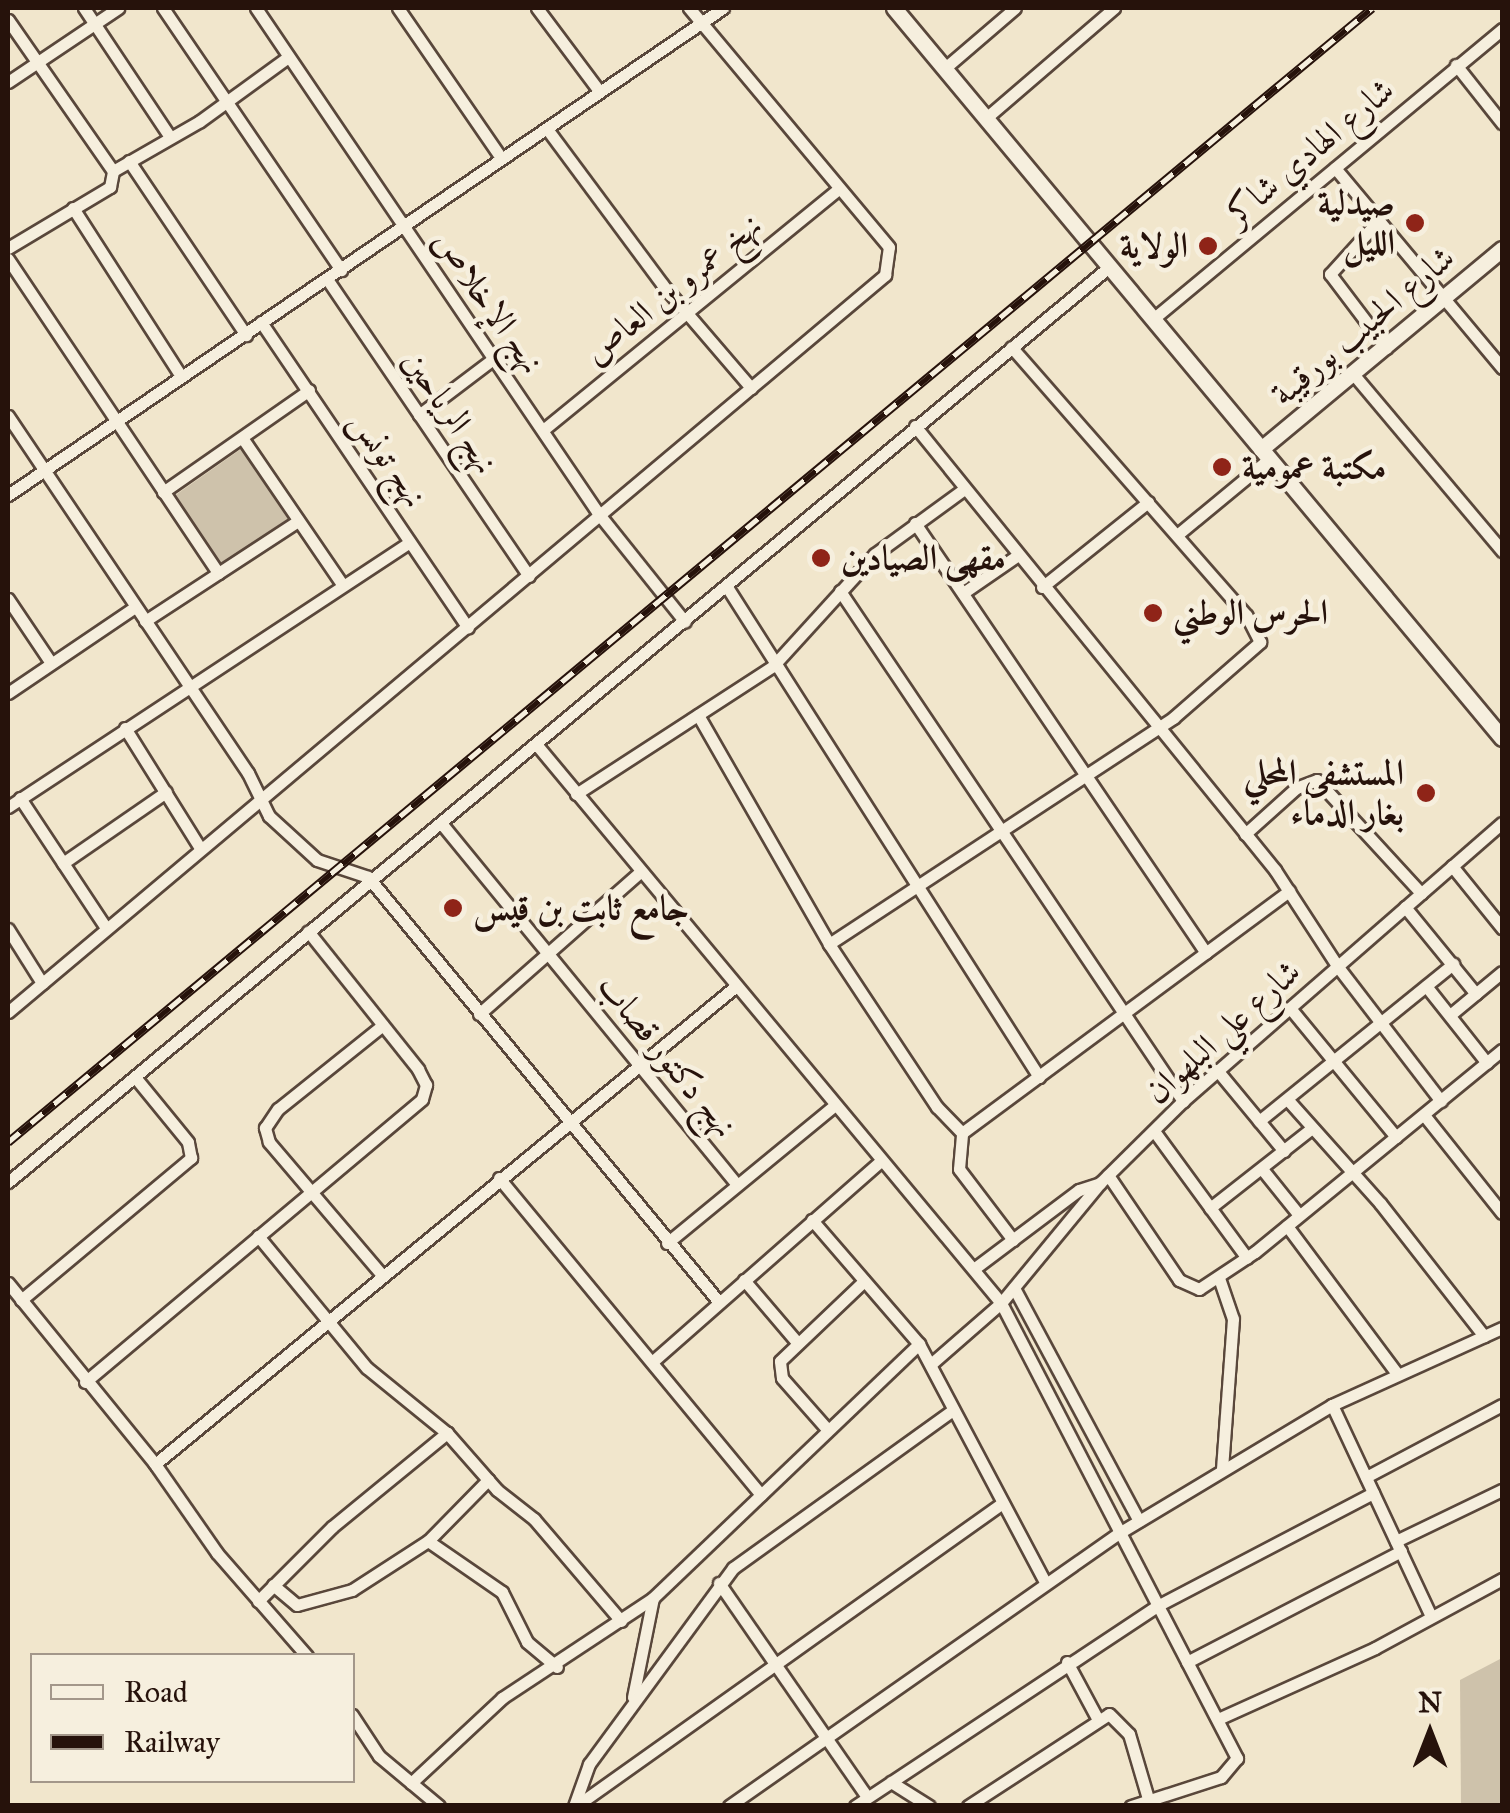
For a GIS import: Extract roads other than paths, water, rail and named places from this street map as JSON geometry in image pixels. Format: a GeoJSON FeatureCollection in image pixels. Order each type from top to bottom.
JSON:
{"type":"FeatureCollection","features":[{"type":"Feature","properties":{"kind":"street"},"geometry":{"type":"LineString","coordinates":[[84,8],[170,137]]}},
{"type":"Feature","properties":{"kind":"street"},"geometry":{"type":"LineString","coordinates":[[8,82],[118,8]]}},
{"type":"Feature","properties":{"kind":"street"},"geometry":{"type":"LineString","coordinates":[[163,8],[341,270]]}},
{"type":"Feature","properties":{"kind":"street","name":"نهج الإخلاص"},"geometry":{"type":"LineString","coordinates":[[256,8],[598,512],[684,622]]}},
{"type":"Feature","properties":{"kind":"street"},"geometry":{"type":"LineString","coordinates":[[398,8],[501,158]]}},
{"type":"Feature","properties":{"kind":"street"},"geometry":{"type":"LineString","coordinates":[[537,8],[600,90]]}},
{"type":"Feature","properties":{"kind":"street"},"geometry":{"type":"LineString","coordinates":[[8,1012],[468,628],[598,512],[751,388],[888,269],[888,246],[837,190],[689,8]]}},
{"type":"Feature","properties":{"kind":"street"},"geometry":{"type":"LineString","coordinates":[[8,495],[261,322],[404,230],[501,158],[723,8]]}},
{"type":"Feature","properties":{"kind":"street"},"geometry":{"type":"LineString","coordinates":[[894,8],[1502,738]]}},
{"type":"Feature","properties":{"kind":"street"},"geometry":{"type":"LineString","coordinates":[[945,68],[1016,8]]}},
{"type":"Feature","properties":{"kind":"street"},"geometry":{"type":"LineString","coordinates":[[986,118],[1114,8]]}},
{"type":"Feature","properties":{"kind":"street"},"geometry":{"type":"LineString","coordinates":[[8,20],[113,171],[110,188],[8,248]]}},
{"type":"Feature","properties":{"kind":"street","name":"شارع الهادي شاكر"},"geometry":{"type":"LineString","coordinates":[[1153,318],[1502,29]]}},
{"type":"Feature","properties":{"kind":"street"},"geometry":{"type":"LineString","coordinates":[[113,171],[226,101],[288,56]]}},
{"type":"Feature","properties":{"kind":"street"},"geometry":{"type":"LineString","coordinates":[[1456,66],[1502,123]]}},
{"type":"Feature","properties":{"kind":"street"},"geometry":{"type":"LineString","coordinates":[[547,129],[686,314],[751,388]]}},
{"type":"Feature","properties":{"kind":"street"},"geometry":{"type":"LineString","coordinates":[[129,160],[246,335]]}},
{"type":"Feature","properties":{"kind":"street"},"geometry":{"type":"LineString","coordinates":[[1335,168],[1502,368]]}},
{"type":"Feature","properties":{"kind":"street","name":"نهخ عمرو بن العاص"},"geometry":{"type":"LineString","coordinates":[[543,430],[837,190]]}},
{"type":"Feature","properties":{"kind":"street"},"geometry":{"type":"LineString","coordinates":[[74,208],[181,376]]}},
{"type":"Feature","properties":{"kind":"street"},"geometry":{"type":"LineString","coordinates":[[1379,220],[1330,274],[1386,348]]}},
{"type":"Feature","properties":{"kind":"street","name":"شارع الحبيب بورقيبة"},"geometry":{"type":"LineString","coordinates":[[1265,454],[1502,249]]}},
{"type":"Feature","properties":{"kind":"street"},"geometry":{"type":"LineString","coordinates":[[8,259],[218,573]]}},
{"type":"Feature","properties":{"kind":"street"},"geometry":{"type":"LineString","coordinates":[[8,1182],[1110,266]]}},
{"type":"Feature","properties":{"kind":"street","name":"نهج الرياحين"},"geometry":{"type":"LineString","coordinates":[[327,279],[529,576]]}},
{"type":"Feature","properties":{"kind":"street","name":"نهج تونس"},"geometry":{"type":"LineString","coordinates":[[261,322],[468,628]]}},
{"type":"Feature","properties":{"kind":"street"},"geometry":{"type":"LineString","coordinates":[[829,944],[1003,834],[1156,728],[1260,642],[1246,615],[1010,346]]}},
{"type":"Feature","properties":{"kind":"street"},"geometry":{"type":"LineString","coordinates":[[419,415],[493,358]]}},
{"type":"Feature","properties":{"kind":"street"},"geometry":{"type":"LineString","coordinates":[[1354,375],[1502,550]]}},
{"type":"Feature","properties":{"kind":"street"},"geometry":{"type":"LineString","coordinates":[[163,492],[309,390]]}},
{"type":"Feature","properties":{"kind":"street"},"geometry":{"type":"LineString","coordinates":[[8,416],[278,827],[317,860],[371,880],[719,1302]]}},
{"type":"Feature","properties":{"kind":"street"},"geometry":{"type":"LineString","coordinates":[[916,426],[1156,728],[1246,834],[1338,967],[1442,1100]]}},
{"type":"Feature","properties":{"kind":"street"},"geometry":{"type":"LineString","coordinates":[[242,439],[342,584]]}},
{"type":"Feature","properties":{"kind":"street"},"geometry":{"type":"LineString","coordinates":[[1177,535],[1265,454]]}},
{"type":"Feature","properties":{"kind":"street"},"geometry":{"type":"LineString","coordinates":[[576,794],[773,666],[840,591],[915,523],[964,489]]}},
{"type":"Feature","properties":{"kind":"street"},"geometry":{"type":"LineString","coordinates":[[1042,587],[1148,502]]}},
{"type":"Feature","properties":{"kind":"street"},"geometry":{"type":"LineString","coordinates":[[145,621],[298,521]]}},
{"type":"Feature","properties":{"kind":"street"},"geometry":{"type":"LineString","coordinates":[[915,523],[1206,953]]}},
{"type":"Feature","properties":{"kind":"street"},"geometry":{"type":"LineString","coordinates":[[8,807],[410,542]]}},
{"type":"Feature","properties":{"kind":"street"},"geometry":{"type":"LineString","coordinates":[[963,594],[1018,555]]}},
{"type":"Feature","properties":{"kind":"street"},"geometry":{"type":"LineString","coordinates":[[727,587],[773,666],[1038,1077]]}},
{"type":"Feature","properties":{"kind":"street"},"geometry":{"type":"LineString","coordinates":[[840,591],[1183,1101]]}},
{"type":"Feature","properties":{"kind":"street"},"geometry":{"type":"LineString","coordinates":[[8,600],[51,662]]}},
{"type":"Feature","properties":{"kind":"street"},"geometry":{"type":"LineString","coordinates":[[8,693],[135,607]]}},
{"type":"Feature","properties":{"kind":"street"},"geometry":{"type":"LineString","coordinates":[[698,715],[829,944],[936,1107],[962,1133]]}},
{"type":"Feature","properties":{"kind":"street"},"geometry":{"type":"LineString","coordinates":[[125,728],[200,848]]}},
{"type":"Feature","properties":{"kind":"street"},"geometry":{"type":"LineString","coordinates":[[536,744],[1001,1302],[1218,1718],[1236,1766],[1131,1806]]}},
{"type":"Feature","properties":{"kind":"street"},"geometry":{"type":"LineString","coordinates":[[1246,834],[1296,788],[1317,780],[1421,893]]}},
{"type":"Feature","properties":{"kind":"street"},"geometry":{"type":"LineString","coordinates":[[63,863],[166,792]]}},
{"type":"Feature","properties":{"kind":"street"},"geometry":{"type":"LineString","coordinates":[[20,798],[106,928]]}},
{"type":"Feature","properties":{"kind":"street","name":"شارع علي البلهوان"},"geometry":{"type":"LineString","coordinates":[[931,1364],[1001,1302],[1104,1179],[1183,1101],[1502,823]]}},
{"type":"Feature","properties":{"kind":"street","name":"نهج دكتور قصاب"},"geometry":{"type":"LineString","coordinates":[[440,824],[736,1184]]}},
{"type":"Feature","properties":{"kind":"street"},"geometry":{"type":"LineString","coordinates":[[1452,866],[1502,925]]}},
{"type":"Feature","properties":{"kind":"street"},"geometry":{"type":"LineString","coordinates":[[480,1014],[641,871]]}},
{"type":"Feature","properties":{"kind":"street"},"geometry":{"type":"LineString","coordinates":[[1014,1240],[959,1169],[962,1133],[1289,891]]}},
{"type":"Feature","properties":{"kind":"street"},"geometry":{"type":"LineString","coordinates":[[1405,907],[1476,994]]}},
{"type":"Feature","properties":{"kind":"street"},"geometry":{"type":"LineString","coordinates":[[8,929],[42,983]]}},
{"type":"Feature","properties":{"kind":"street"},"geometry":{"type":"LineString","coordinates":[[85,1382],[422,1099],[424,1078],[308,932]]}},
{"type":"Feature","properties":{"kind":"street"},"geometry":{"type":"LineString","coordinates":[[1259,1121],[1453,964]]}},
{"type":"Feature","properties":{"kind":"street"},"geometry":{"type":"LineString","coordinates":[[1450,1015],[1502,973]]}},
{"type":"Feature","properties":{"kind":"street"},"geometry":{"type":"LineString","coordinates":[[155,1464],[636,1064],[736,986]]}},
{"type":"Feature","properties":{"kind":"street"},"geometry":{"type":"LineString","coordinates":[[975,1268],[1080,1190],[1104,1179],[1179,1280],[1193,1290],[1219,1278],[1497,1059],[1450,1015],[1426,986]]}},
{"type":"Feature","properties":{"kind":"street"},"geometry":{"type":"LineString","coordinates":[[1290,1008],[1396,1137]]}},
{"type":"Feature","properties":{"kind":"street"},"geometry":{"type":"LineString","coordinates":[[382,1276],[270,1142],[267,1121],[383,1025]]}},
{"type":"Feature","properties":{"kind":"street"},"geometry":{"type":"LineString","coordinates":[[1217,1070],[1284,1151]]}},
{"type":"Feature","properties":{"kind":"street"},"geometry":{"type":"LineString","coordinates":[[21,1300],[191,1158],[188,1142],[135,1076]]}},
{"type":"Feature","properties":{"kind":"street"},"geometry":{"type":"LineString","coordinates":[[1287,1099],[1484,1336]]}},
{"type":"Feature","properties":{"kind":"street"},"geometry":{"type":"LineString","coordinates":[[667,1243],[835,1104]]}},
{"type":"Feature","properties":{"kind":"street"},"geometry":{"type":"LineString","coordinates":[[1424,1115],[1502,1213]]}},
{"type":"Feature","properties":{"kind":"street"},"geometry":{"type":"LineString","coordinates":[[1210,1208],[1312,1128]]}},
{"type":"Feature","properties":{"kind":"street"},"geometry":{"type":"LineString","coordinates":[[1154,1131],[1246,1258]]}},
{"type":"Feature","properties":{"kind":"street"},"geometry":{"type":"LineString","coordinates":[[652,1362],[881,1161]]}},
{"type":"Feature","properties":{"kind":"street"},"geometry":{"type":"LineString","coordinates":[[1262,1169],[1300,1215]]}},
{"type":"Feature","properties":{"kind":"street"},"geometry":{"type":"LineString","coordinates":[[499,1178],[761,1495]]}},
{"type":"Feature","properties":{"kind":"street"},"geometry":{"type":"LineString","coordinates":[[812,1220],[919,1344],[1044,1582]]}},
{"type":"Feature","properties":{"kind":"street"},"geometry":{"type":"LineString","coordinates":[[1287,1226],[1396,1371]]}},
{"type":"Feature","properties":{"kind":"street"},"geometry":{"type":"LineString","coordinates":[[258,1236],[385,1386],[447,1433],[488,1480],[534,1519],[621,1621]]}},
{"type":"Feature","properties":{"kind":"street"},"geometry":{"type":"LineString","coordinates":[[1219,1278],[1234,1319],[1222,1470]]}},
{"type":"Feature","properties":{"kind":"street"},"geometry":{"type":"LineString","coordinates":[[744,1280],[796,1341]]}},
{"type":"Feature","properties":{"kind":"street"},"geometry":{"type":"LineString","coordinates":[[827,1430],[782,1378],[780,1361],[796,1341],[864,1282]]}},
{"type":"Feature","properties":{"kind":"street"},"geometry":{"type":"LineString","coordinates":[[8,1283],[155,1464],[182,1510],[305,1653]]}},
{"type":"Feature","properties":{"kind":"street"},"geometry":{"type":"LineString","coordinates":[[1014,1288],[1139,1521]]}},
{"type":"Feature","properties":{"kind":"street"},"geometry":{"type":"LineString","coordinates":[[729,1806],[1119,1533],[1332,1404],[1396,1371],[1502,1328]]}},
{"type":"Feature","properties":{"kind":"street"},"geometry":{"type":"LineString","coordinates":[[410,1783],[502,1698],[557,1667],[653,1598],[919,1344]]}},
{"type":"Feature","properties":{"kind":"street"},"geometry":{"type":"LineString","coordinates":[[1332,1404],[1431,1616]]}},
{"type":"Feature","properties":{"kind":"street"},"geometry":{"type":"LineString","coordinates":[[1366,1477],[1502,1404]]}},
{"type":"Feature","properties":{"kind":"street"},"geometry":{"type":"LineString","coordinates":[[575,1806],[589,1764],[719,1583],[763,1544],[953,1410]]}},
{"type":"Feature","properties":{"kind":"street"},"geometry":{"type":"LineString","coordinates":[[258,1601],[332,1526],[447,1433]]}},
{"type":"Feature","properties":{"kind":"street"},"geometry":{"type":"LineString","coordinates":[[273,1586],[297,1604],[336,1598],[428,1541],[488,1480]]}},
{"type":"Feature","properties":{"kind":"street"},"geometry":{"type":"LineString","coordinates":[[1187,1662],[1502,1490]]}},
{"type":"Feature","properties":{"kind":"street"},"geometry":{"type":"LineString","coordinates":[[855,1806],[1157,1606],[1373,1493]]}},
{"type":"Feature","properties":{"kind":"street"},"geometry":{"type":"LineString","coordinates":[[575,1806],[778,1666],[1001,1504]]}},
{"type":"Feature","properties":{"kind":"street"},"geometry":{"type":"LineString","coordinates":[[428,1541],[502,1592],[527,1642],[557,1667]]}},
{"type":"Feature","properties":{"kind":"street"},"geometry":{"type":"LineString","coordinates":[[1218,1718],[1375,1648],[1502,1579]]}},
{"type":"Feature","properties":{"kind":"street"},"geometry":{"type":"LineString","coordinates":[[719,1583],[868,1797]]}},
{"type":"Feature","properties":{"kind":"street"},"geometry":{"type":"LineString","coordinates":[[631,1706],[653,1598]]}},
{"type":"Feature","properties":{"kind":"street"},"geometry":{"type":"LineString","coordinates":[[1068,1662],[1097,1718]]}},
{"type":"Feature","properties":{"kind":"street"},"geometry":{"type":"LineString","coordinates":[[968,1806],[1097,1718],[1109,1714],[1122,1723],[1149,1802]]}},
{"type":"Feature","properties":{"kind":"street"},"geometry":{"type":"LineString","coordinates":[[355,1720],[379,1756],[439,1806]]}},
{"type":"Feature","properties":{"kind":"street"},"geometry":{"type":"LineString","coordinates":[[891,1782],[929,1806]]}},
{"type":"Feature","properties":{"kind":"railway"},"geometry":{"type":"LineString","coordinates":[[8,1142],[1372,8]]}},
{"type":"Feature","properties":{"kind":"place","name":"صيدلية الليل"},"geometry":{"type":"Point","coordinates":[1415,223]}},
{"type":"Feature","properties":{"kind":"place","name":"الولاية"},"geometry":{"type":"Point","coordinates":[1208,246]}},
{"type":"Feature","properties":{"kind":"place","name":"مكتبة عمومية"},"geometry":{"type":"Point","coordinates":[1222,467]}},
{"type":"Feature","properties":{"kind":"place","name":"مقهى الصيادين"},"geometry":{"type":"Point","coordinates":[821,558]}},
{"type":"Feature","properties":{"kind":"place","name":"الحرس الوطني"},"geometry":{"type":"Point","coordinates":[1153,613]}},
{"type":"Feature","properties":{"kind":"place","name":"المستشفى المحلي بغار الدماء"},"geometry":{"type":"Point","coordinates":[1426,793]}},
{"type":"Feature","properties":{"kind":"place","name":"جامع ثابت بن قیس"},"geometry":{"type":"Point","coordinates":[453,908]}}]}
